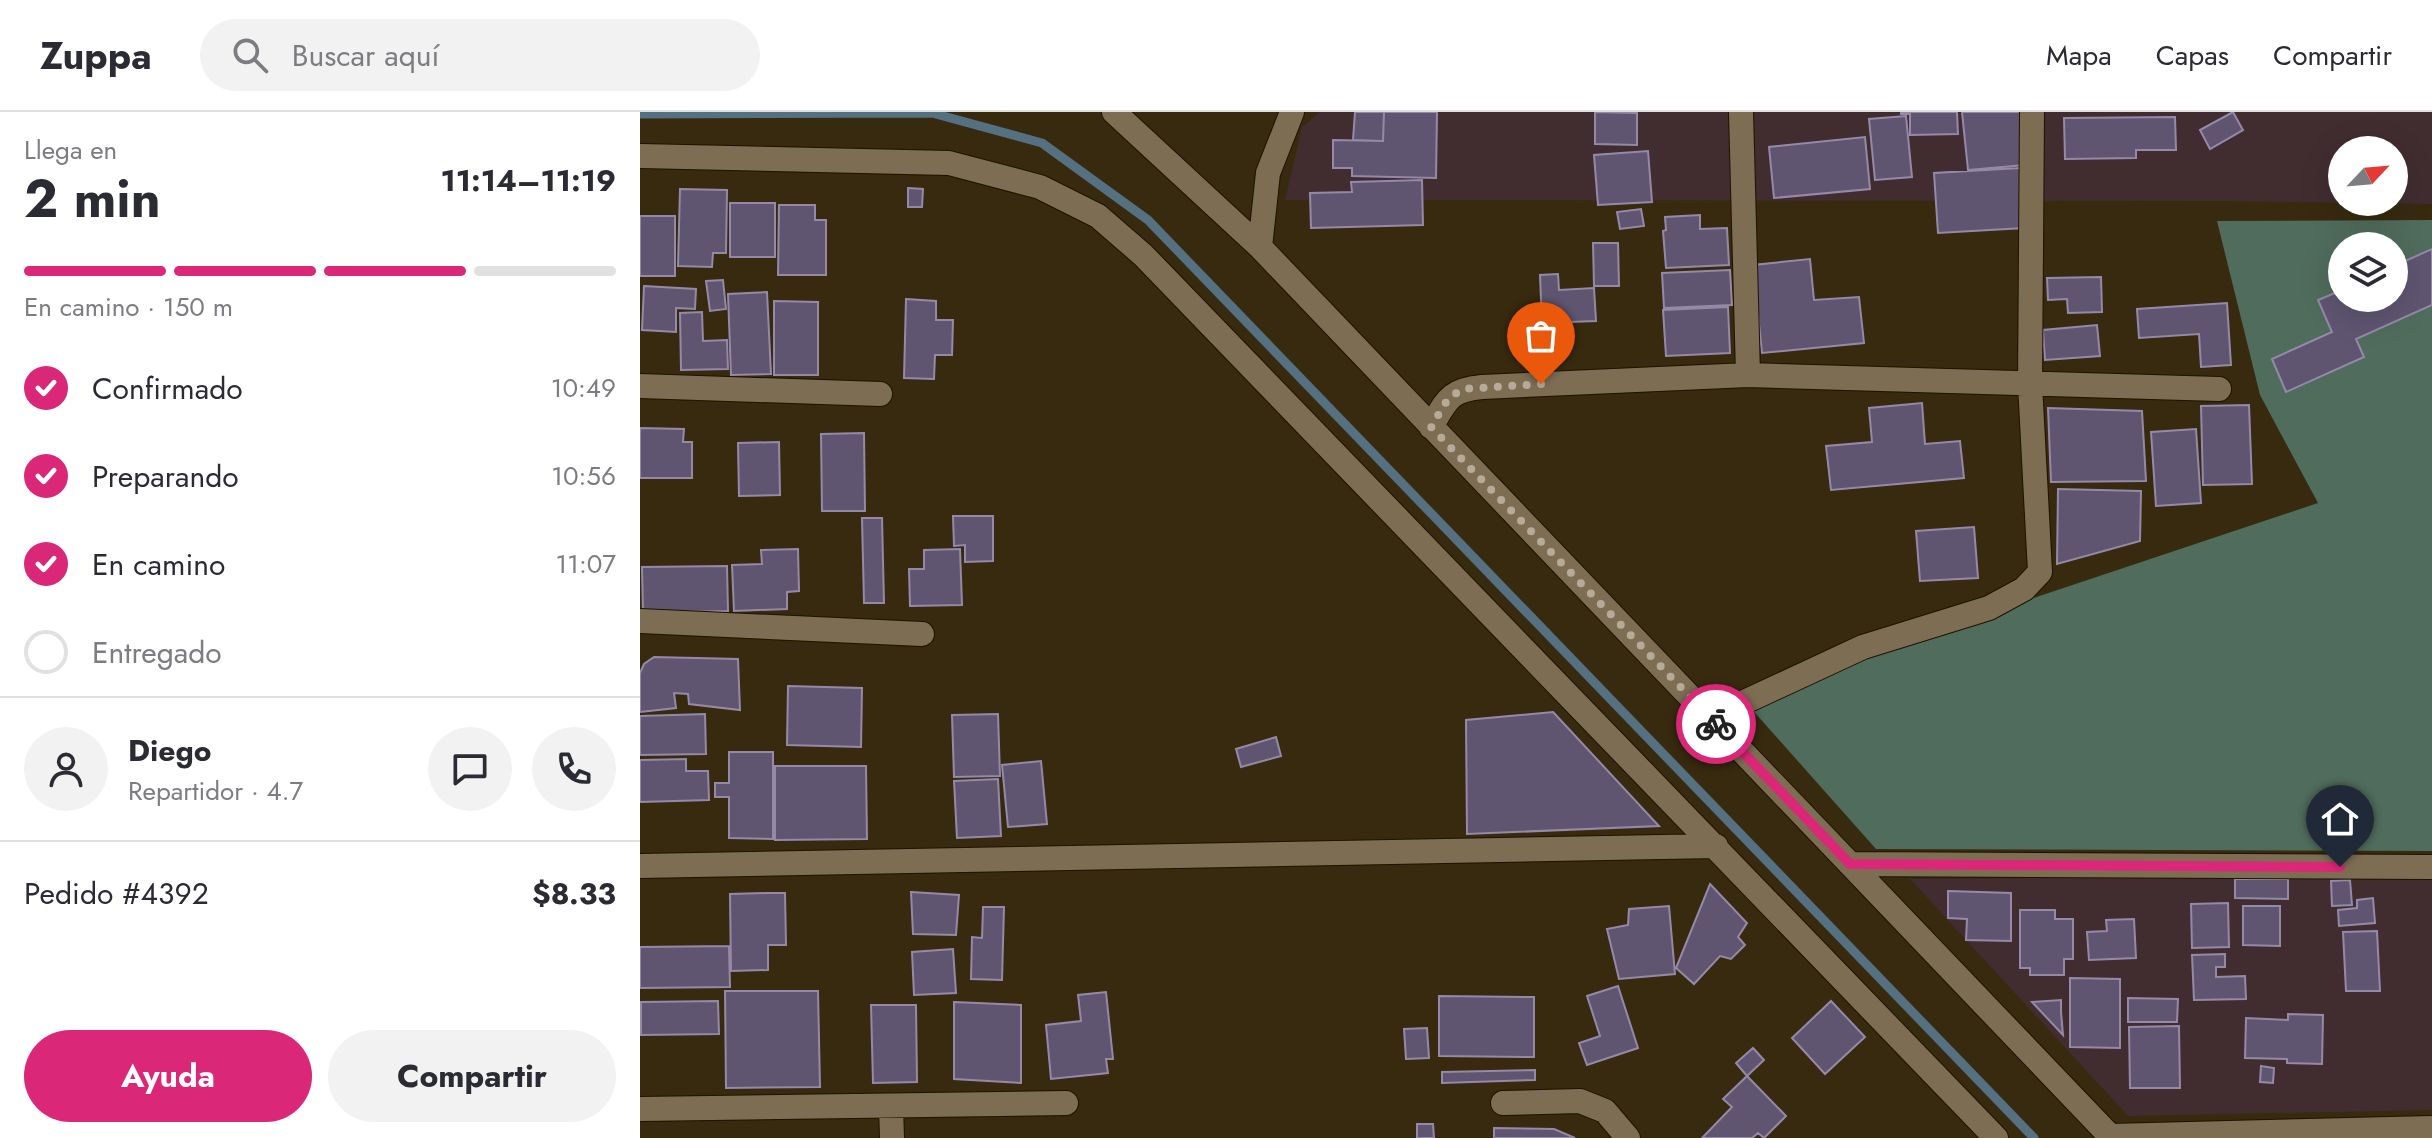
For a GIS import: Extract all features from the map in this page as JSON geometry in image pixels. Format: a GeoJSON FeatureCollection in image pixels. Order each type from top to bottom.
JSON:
{"type":"FeatureCollection","features":[{"type":"Feature","properties":{"kind":"street"},"geometry":{"type":"LineString","coordinates":[[1114,112],[1260,247],[2111,1137],[2432,1128]]}},
{"type":"Feature","properties":{"kind":"street"},"geometry":{"type":"LineString","coordinates":[[1260,247],[1268,173],[1292,112]]}},
{"type":"Feature","properties":{"kind":"street"},"geometry":{"type":"LineString","coordinates":[[1741,112],[1748,375]]}},
{"type":"Feature","properties":{"kind":"street"},"geometry":{"type":"LineString","coordinates":[[1710,718],[1863,647],[1989,608],[2024,589],[2040,572],[2030,384],[2032,112]]}},
{"type":"Feature","properties":{"kind":"street"},"geometry":{"type":"LineString","coordinates":[[640,156],[949,163],[1040,187],[1098,216],[1143,255],[1996,1138]]}},
{"type":"Feature","properties":{"kind":"street"},"geometry":{"type":"LineString","coordinates":[[1431,427],[1448,399],[1462,389],[1748,375],[2219,389]]}},
{"type":"Feature","properties":{"kind":"street"},"geometry":{"type":"LineString","coordinates":[[640,386],[880,394]]}},
{"type":"Feature","properties":{"kind":"street"},"geometry":{"type":"LineString","coordinates":[[640,621],[922,634]]}},
{"type":"Feature","properties":{"kind":"street"},"geometry":{"type":"LineString","coordinates":[[640,866],[1716,846]]}},
{"type":"Feature","properties":{"kind":"street"},"geometry":{"type":"LineString","coordinates":[[1850,864],[2432,867]]}},
{"type":"Feature","properties":{"kind":"street"},"geometry":{"type":"LineString","coordinates":[[1503,1103],[1580,1101],[1605,1111],[1628,1138]]}},
{"type":"Feature","properties":{"kind":"street"},"geometry":{"type":"LineString","coordinates":[[640,1109],[1066,1103]]}},
{"type":"Feature","properties":{"kind":"street"},"geometry":{"type":"LineString","coordinates":[[891,1107],[892,1138]]}},
{"type":"Feature","properties":{"kind":"shaded area"},"geometry":{"type":"Polygon","coordinates":[[[1320,112],[2432,112],[2432,204],[2408,204],[2408,136],[2328,136],[2328,203],[1285,200],[1302,127],[1320,112]]]}},
{"type":"Feature","properties":{"kind":"shaded area"},"geometry":{"type":"Polygon","coordinates":[[[2432,875],[2432,1110],[2128,1116],[1910,879],[2432,875]]]}},
{"type":"Feature","properties":{"kind":"green space"},"geometry":{"type":"Polygon","coordinates":[[[2432,220],[2432,851],[1876,849],[1740,696],[2318,503],[2260,395],[2217,221],[2432,220]]]}},
{"type":"Feature","properties":{"kind":"building"},"geometry":{"type":"Polygon","coordinates":[[[1355,112],[1384,112],[1383,141],[1353,140],[1355,112]]]}},
{"type":"Feature","properties":{"kind":"building"},"geometry":{"type":"Polygon","coordinates":[[[1384,112],[1437,112],[1436,178],[1352,176],[1352,168],[1333,168],[1333,140],[1383,141],[1384,112]]]}},
{"type":"Feature","properties":{"kind":"building"},"geometry":{"type":"Polygon","coordinates":[[[1595,112],[1637,113],[1637,145],[1595,144],[1595,112]]]}},
{"type":"Feature","properties":{"kind":"building"},"geometry":{"type":"Polygon","coordinates":[[[1901,112],[1957,112],[1958,134],[1910,135],[1910,114],[1901,112]]]}},
{"type":"Feature","properties":{"kind":"building"},"geometry":{"type":"Polygon","coordinates":[[[1962,112],[2020,112],[2025,165],[1968,170],[1962,112]]]}},
{"type":"Feature","properties":{"kind":"building"},"geometry":{"type":"Polygon","coordinates":[[[2233,112],[2243,130],[2210,149],[2200,130],[2233,112]]]}},
{"type":"Feature","properties":{"kind":"building"},"geometry":{"type":"Polygon","coordinates":[[[1906,116],[1912,177],[1875,180],[1869,119],[1906,116]]]}},
{"type":"Feature","properties":{"kind":"building"},"geometry":{"type":"Polygon","coordinates":[[[2175,117],[2176,150],[2136,150],[2136,158],[2065,159],[2064,118],[2175,117]]]}},
{"type":"Feature","properties":{"kind":"building"},"geometry":{"type":"Polygon","coordinates":[[[1865,137],[1870,189],[1774,198],[1769,147],[1865,137]]]}},
{"type":"Feature","properties":{"kind":"building"},"geometry":{"type":"Polygon","coordinates":[[[1648,151],[1652,202],[1598,205],[1594,155],[1648,151]]]}},
{"type":"Feature","properties":{"kind":"building"},"geometry":{"type":"Polygon","coordinates":[[[2020,168],[2024,228],[1938,233],[1934,173],[2020,168]]]}},
{"type":"Feature","properties":{"kind":"building"},"geometry":{"type":"Polygon","coordinates":[[[1422,180],[1423,225],[1311,228],[1310,193],[1352,192],[1351,182],[1422,180]]]}},
{"type":"Feature","properties":{"kind":"building"},"geometry":{"type":"Polygon","coordinates":[[[908,188],[923,189],[922,207],[908,207],[908,188]]]}},
{"type":"Feature","properties":{"kind":"building"},"geometry":{"type":"Polygon","coordinates":[[[680,189],[727,190],[726,253],[713,253],[712,267],[678,266],[680,189]]]}},
{"type":"Feature","properties":{"kind":"building"},"geometry":{"type":"Polygon","coordinates":[[[730,203],[775,203],[775,257],[730,257],[730,203]]]}},
{"type":"Feature","properties":{"kind":"building"},"geometry":{"type":"Polygon","coordinates":[[[779,205],[815,205],[815,220],[826,220],[826,275],[778,275],[779,205]]]}},
{"type":"Feature","properties":{"kind":"building"},"geometry":{"type":"Polygon","coordinates":[[[1641,209],[1644,226],[1620,229],[1617,212],[1641,209]]]}},
{"type":"Feature","properties":{"kind":"building"},"geometry":{"type":"Polygon","coordinates":[[[1700,215],[1700,229],[1727,228],[1729,265],[1666,268],[1665,217],[1700,215]]]}},
{"type":"Feature","properties":{"kind":"building"},"geometry":{"type":"Polygon","coordinates":[[[640,216],[675,216],[675,276],[640,276],[640,216]]]}},
{"type":"Feature","properties":{"kind":"building"},"geometry":{"type":"Polygon","coordinates":[[[1593,243],[1618,243],[1619,286],[1594,286],[1593,243]]]}},
{"type":"Feature","properties":{"kind":"building"},"geometry":{"type":"Polygon","coordinates":[[[2432,249],[2432,305],[2356,339],[2364,357],[2286,392],[2272,359],[2332,332],[2318,300],[2328,296],[2328,312],[2408,312],[2408,260],[2432,249]]]}},
{"type":"Feature","properties":{"kind":"building"},"geometry":{"type":"Polygon","coordinates":[[[1810,259],[1814,300],[1859,297],[1864,343],[1762,353],[1753,265],[1810,259]]]}},
{"type":"Feature","properties":{"kind":"building"},"geometry":{"type":"Polygon","coordinates":[[[1730,270],[1732,305],[1664,308],[1662,273],[1730,270]]]}},
{"type":"Feature","properties":{"kind":"building"},"geometry":{"type":"Polygon","coordinates":[[[1558,274],[1559,290],[1594,288],[1596,321],[1542,323],[1540,275],[1558,274]]]}},
{"type":"Feature","properties":{"kind":"building"},"geometry":{"type":"Polygon","coordinates":[[[2101,277],[2102,312],[2068,313],[2067,299],[2048,300],[2047,278],[2101,277]]]}},
{"type":"Feature","properties":{"kind":"building"},"geometry":{"type":"Polygon","coordinates":[[[723,280],[726,309],[710,311],[706,281],[723,280]]]}},
{"type":"Feature","properties":{"kind":"building"},"geometry":{"type":"Polygon","coordinates":[[[644,286],[696,289],[695,309],[676,308],[676,332],[642,330],[644,286]]]}},
{"type":"Feature","properties":{"kind":"building"},"geometry":{"type":"Polygon","coordinates":[[[767,292],[771,374],[731,375],[728,294],[767,292]]]}},
{"type":"Feature","properties":{"kind":"building"},"geometry":{"type":"Polygon","coordinates":[[[906,299],[936,301],[936,320],[953,320],[952,355],[935,355],[934,379],[904,378],[906,299]]]}},
{"type":"Feature","properties":{"kind":"building"},"geometry":{"type":"Polygon","coordinates":[[[774,301],[818,302],[818,375],[774,375],[774,301]]]}},
{"type":"Feature","properties":{"kind":"building"},"geometry":{"type":"Polygon","coordinates":[[[2227,303],[2231,365],[2201,367],[2199,334],[2139,338],[2137,309],[2227,303]]]}},
{"type":"Feature","properties":{"kind":"building"},"geometry":{"type":"Polygon","coordinates":[[[1728,307],[1730,353],[1666,356],[1663,310],[1728,307]]]}},
{"type":"Feature","properties":{"kind":"building"},"geometry":{"type":"Polygon","coordinates":[[[702,312],[703,341],[727,340],[728,369],[681,370],[680,313],[702,312]]]}},
{"type":"Feature","properties":{"kind":"building"},"geometry":{"type":"Polygon","coordinates":[[[2097,325],[2100,356],[2045,360],[2043,330],[2097,325]]]}},
{"type":"Feature","properties":{"kind":"building"},"geometry":{"type":"Polygon","coordinates":[[[1922,403],[1925,444],[1960,441],[1964,478],[1831,490],[1826,446],[1872,442],[1869,408],[1922,403]]]}},
{"type":"Feature","properties":{"kind":"building"},"geometry":{"type":"Polygon","coordinates":[[[2249,405],[2252,484],[2203,485],[2201,406],[2249,405]]]}},
{"type":"Feature","properties":{"kind":"building"},"geometry":{"type":"Polygon","coordinates":[[[2048,408],[2142,411],[2146,481],[2051,482],[2048,408]]]}},
{"type":"Feature","properties":{"kind":"building"},"geometry":{"type":"Polygon","coordinates":[[[640,428],[684,429],[683,442],[692,442],[692,478],[640,478],[640,428]]]}},
{"type":"Feature","properties":{"kind":"building"},"geometry":{"type":"Polygon","coordinates":[[[2196,429],[2201,503],[2156,506],[2151,432],[2196,429]]]}},
{"type":"Feature","properties":{"kind":"building"},"geometry":{"type":"Polygon","coordinates":[[[864,433],[865,511],[822,511],[821,434],[864,433]]]}},
{"type":"Feature","properties":{"kind":"building"},"geometry":{"type":"Polygon","coordinates":[[[779,442],[780,495],[739,496],[738,443],[779,442]]]}},
{"type":"Feature","properties":{"kind":"building"},"geometry":{"type":"Polygon","coordinates":[[[2058,489],[2141,491],[2140,541],[2057,564],[2058,489]]]}},
{"type":"Feature","properties":{"kind":"building"},"geometry":{"type":"Polygon","coordinates":[[[953,516],[993,516],[993,561],[965,562],[965,545],[954,546],[953,516]]]}},
{"type":"Feature","properties":{"kind":"building"},"geometry":{"type":"Polygon","coordinates":[[[862,518],[882,518],[884,603],[864,603],[862,518]]]}},
{"type":"Feature","properties":{"kind":"building"},"geometry":{"type":"Polygon","coordinates":[[[1974,527],[1978,578],[1920,581],[1916,531],[1974,527]]]}},
{"type":"Feature","properties":{"kind":"building"},"geometry":{"type":"Polygon","coordinates":[[[798,549],[799,591],[787,592],[787,609],[734,611],[732,565],[762,564],[761,550],[798,549]]]}},
{"type":"Feature","properties":{"kind":"building"},"geometry":{"type":"Polygon","coordinates":[[[960,549],[962,605],[910,606],[909,569],[924,569],[924,550],[960,549]]]}},
{"type":"Feature","properties":{"kind":"building"},"geometry":{"type":"Polygon","coordinates":[[[727,566],[728,611],[643,613],[642,567],[727,566]]]}},
{"type":"Feature","properties":{"kind":"building"},"geometry":{"type":"Polygon","coordinates":[[[654,657],[738,659],[740,710],[689,704],[688,694],[674,693],[676,708],[640,712],[640,673],[644,664],[654,657]]]}},
{"type":"Feature","properties":{"kind":"building"},"geometry":{"type":"Polygon","coordinates":[[[788,686],[862,688],[861,747],[787,745],[788,686]]]}},
{"type":"Feature","properties":{"kind":"building"},"geometry":{"type":"Polygon","coordinates":[[[1553,712],[1659,826],[1467,834],[1466,720],[1553,712]]]}},
{"type":"Feature","properties":{"kind":"building"},"geometry":{"type":"Polygon","coordinates":[[[705,714],[706,754],[640,755],[640,716],[705,714]]]}},
{"type":"Feature","properties":{"kind":"building"},"geometry":{"type":"Polygon","coordinates":[[[998,714],[1000,776],[954,777],[952,715],[998,714]]]}},
{"type":"Feature","properties":{"kind":"building"},"geometry":{"type":"Polygon","coordinates":[[[1276,737],[1281,756],[1241,767],[1236,749],[1276,737]]]}},
{"type":"Feature","properties":{"kind":"building"},"geometry":{"type":"Polygon","coordinates":[[[729,752],[773,752],[773,839],[729,838],[729,797],[715,797],[715,783],[729,783],[729,752]]]}},
{"type":"Feature","properties":{"kind":"building"},"geometry":{"type":"Polygon","coordinates":[[[686,759],[686,771],[708,771],[709,800],[640,802],[640,760],[686,759]]]}},
{"type":"Feature","properties":{"kind":"building"},"geometry":{"type":"Polygon","coordinates":[[[1041,761],[1047,824],[1008,827],[1002,765],[1041,761]]]}},
{"type":"Feature","properties":{"kind":"building"},"geometry":{"type":"Polygon","coordinates":[[[775,766],[866,766],[867,839],[775,840],[775,766]]]}},
{"type":"Feature","properties":{"kind":"building"},"geometry":{"type":"Polygon","coordinates":[[[998,779],[1001,836],[957,838],[954,781],[998,779]]]}},
{"type":"Feature","properties":{"kind":"building"},"geometry":{"type":"Polygon","coordinates":[[[2235,879],[2288,879],[2288,899],[2235,898],[2235,879]]]}},
{"type":"Feature","properties":{"kind":"building"},"geometry":{"type":"Polygon","coordinates":[[[2350,880],[2352,905],[2332,906],[2331,881],[2350,880]]]}},
{"type":"Feature","properties":{"kind":"building"},"geometry":{"type":"Polygon","coordinates":[[[1710,884],[1747,923],[1738,937],[1745,945],[1731,959],[1720,956],[1694,984],[1676,968],[1710,884]]]}},
{"type":"Feature","properties":{"kind":"building"},"geometry":{"type":"Polygon","coordinates":[[[1948,891],[2011,893],[2011,941],[1966,940],[1967,919],[1948,918],[1948,891]]]}},
{"type":"Feature","properties":{"kind":"building"},"geometry":{"type":"Polygon","coordinates":[[[911,892],[959,895],[956,935],[913,934],[911,892]]]}},
{"type":"Feature","properties":{"kind":"building"},"geometry":{"type":"Polygon","coordinates":[[[785,893],[786,945],[768,945],[768,970],[731,971],[730,894],[785,893]]]}},
{"type":"Feature","properties":{"kind":"building"},"geometry":{"type":"Polygon","coordinates":[[[2373,898],[2375,923],[2339,926],[2338,910],[2357,908],[2357,900],[2373,898]]]}},
{"type":"Feature","properties":{"kind":"building"},"geometry":{"type":"Polygon","coordinates":[[[2228,903],[2229,947],[2192,948],[2191,904],[2228,903]]]}},
{"type":"Feature","properties":{"kind":"building"},"geometry":{"type":"Polygon","coordinates":[[[1669,906],[1675,974],[1619,979],[1607,929],[1628,925],[1629,909],[1669,906]]]}},
{"type":"Feature","properties":{"kind":"building"},"geometry":{"type":"Polygon","coordinates":[[[2243,906],[2280,906],[2280,946],[2243,945],[2243,906]]]}},
{"type":"Feature","properties":{"kind":"building"},"geometry":{"type":"Polygon","coordinates":[[[983,907],[1004,907],[1002,980],[971,979],[972,937],[982,938],[983,907]]]}},
{"type":"Feature","properties":{"kind":"building"},"geometry":{"type":"Polygon","coordinates":[[[2020,910],[2055,910],[2055,919],[2073,919],[2073,959],[2064,959],[2064,975],[2030,975],[2030,968],[2020,968],[2020,910]]]}},
{"type":"Feature","properties":{"kind":"building"},"geometry":{"type":"Polygon","coordinates":[[[2134,919],[2136,958],[2089,960],[2087,932],[2107,931],[2106,920],[2134,919]]]}},
{"type":"Feature","properties":{"kind":"building"},"geometry":{"type":"Polygon","coordinates":[[[2377,931],[2380,991],[2346,991],[2343,932],[2377,931]]]}},
{"type":"Feature","properties":{"kind":"building"},"geometry":{"type":"Polygon","coordinates":[[[729,946],[730,987],[640,988],[640,947],[729,946]]]}},
{"type":"Feature","properties":{"kind":"building"},"geometry":{"type":"Polygon","coordinates":[[[953,949],[956,993],[914,995],[912,952],[953,949]]]}},
{"type":"Feature","properties":{"kind":"building"},"geometry":{"type":"Polygon","coordinates":[[[2225,954],[2225,967],[2216,967],[2216,977],[2245,976],[2246,999],[2194,1000],[2192,955],[2225,954]]]}},
{"type":"Feature","properties":{"kind":"building"},"geometry":{"type":"Polygon","coordinates":[[[2070,978],[2120,979],[2120,1048],[2070,1047],[2070,978]]]}},
{"type":"Feature","properties":{"kind":"building"},"geometry":{"type":"Polygon","coordinates":[[[1618,986],[1638,1048],[1587,1065],[1579,1043],[1600,1036],[1587,996],[1618,986]]]}},
{"type":"Feature","properties":{"kind":"building"},"geometry":{"type":"Polygon","coordinates":[[[725,991],[818,991],[820,1087],[726,1088],[725,991]]]}},
{"type":"Feature","properties":{"kind":"building"},"geometry":{"type":"Polygon","coordinates":[[[1106,992],[1113,1059],[1106,1059],[1108,1073],[1051,1079],[1046,1025],[1081,1021],[1078,995],[1106,992]]]}},
{"type":"Feature","properties":{"kind":"building"},"geometry":{"type":"Polygon","coordinates":[[[1439,996],[1534,997],[1534,1057],[1439,1056],[1439,996]]]}},
{"type":"Feature","properties":{"kind":"building"},"geometry":{"type":"Polygon","coordinates":[[[2128,998],[2178,999],[2177,1022],[2128,1022],[2128,998]]]}},
{"type":"Feature","properties":{"kind":"building"},"geometry":{"type":"Polygon","coordinates":[[[2061,1000],[2061,1012],[2063,1035],[2032,1002],[2061,1000]]]}},
{"type":"Feature","properties":{"kind":"building"},"geometry":{"type":"Polygon","coordinates":[[[718,1001],[719,1034],[641,1035],[641,1002],[718,1001]]]}},
{"type":"Feature","properties":{"kind":"building"},"geometry":{"type":"Polygon","coordinates":[[[1831,1001],[1865,1037],[1825,1074],[1792,1038],[1831,1001]]]}},
{"type":"Feature","properties":{"kind":"building"},"geometry":{"type":"Polygon","coordinates":[[[954,1002],[1021,1005],[1021,1083],[954,1079],[954,1002]]]}},
{"type":"Feature","properties":{"kind":"building"},"geometry":{"type":"Polygon","coordinates":[[[871,1005],[916,1005],[917,1082],[873,1083],[871,1005]]]}},
{"type":"Feature","properties":{"kind":"building"},"geometry":{"type":"Polygon","coordinates":[[[2288,1014],[2323,1015],[2322,1064],[2245,1058],[2246,1018],[2288,1020],[2288,1014]]]}},
{"type":"Feature","properties":{"kind":"building"},"geometry":{"type":"Polygon","coordinates":[[[2179,1026],[2180,1088],[2130,1088],[2129,1027],[2179,1026]]]}},
{"type":"Feature","properties":{"kind":"building"},"geometry":{"type":"Polygon","coordinates":[[[1427,1028],[1429,1058],[1406,1059],[1404,1029],[1427,1028]]]}},
{"type":"Feature","properties":{"kind":"building"},"geometry":{"type":"Polygon","coordinates":[[[1753,1048],[1764,1060],[1747,1076],[1736,1063],[1753,1048]]]}},
{"type":"Feature","properties":{"kind":"building"},"geometry":{"type":"Polygon","coordinates":[[[2261,1066],[2274,1068],[2273,1083],[2260,1082],[2261,1066]]]}},
{"type":"Feature","properties":{"kind":"building"},"geometry":{"type":"Polygon","coordinates":[[[1535,1070],[1535,1080],[1442,1083],[1442,1072],[1535,1070]]]}},
{"type":"Feature","properties":{"kind":"building"},"geometry":{"type":"Polygon","coordinates":[[[1747,1076],[1786,1116],[1764,1138],[1758,1133],[1752,1138],[1702,1138],[1732,1107],[1723,1099],[1747,1076]]]}},
{"type":"Feature","properties":{"kind":"building"},"geometry":{"type":"Polygon","coordinates":[[[1417,1124],[1433,1124],[1434,1138],[1417,1138],[1417,1124]]]}},
{"type":"Feature","properties":{"kind":"building"},"geometry":{"type":"Polygon","coordinates":[[[1494,1128],[1554,1129],[1575,1138],[1494,1138],[1494,1128]]]}},
{"type":"Feature","properties":{"kind":"waterway"},"geometry":{"type":"LineString","coordinates":[[640,114],[932,113],[1042,143],[1148,220],[2034,1138]]}},
{"type":"Feature","properties":{"kind":"way so far"},"geometry":{"type":"LineString","coordinates":[[1541,384],[1462,389],[1448,399],[1431,427],[1716,724]]}},
{"type":"Feature","properties":{"kind":"route"},"geometry":{"type":"LineString","coordinates":[[1716,724],[1850,864],[2340,867]]}}]}
